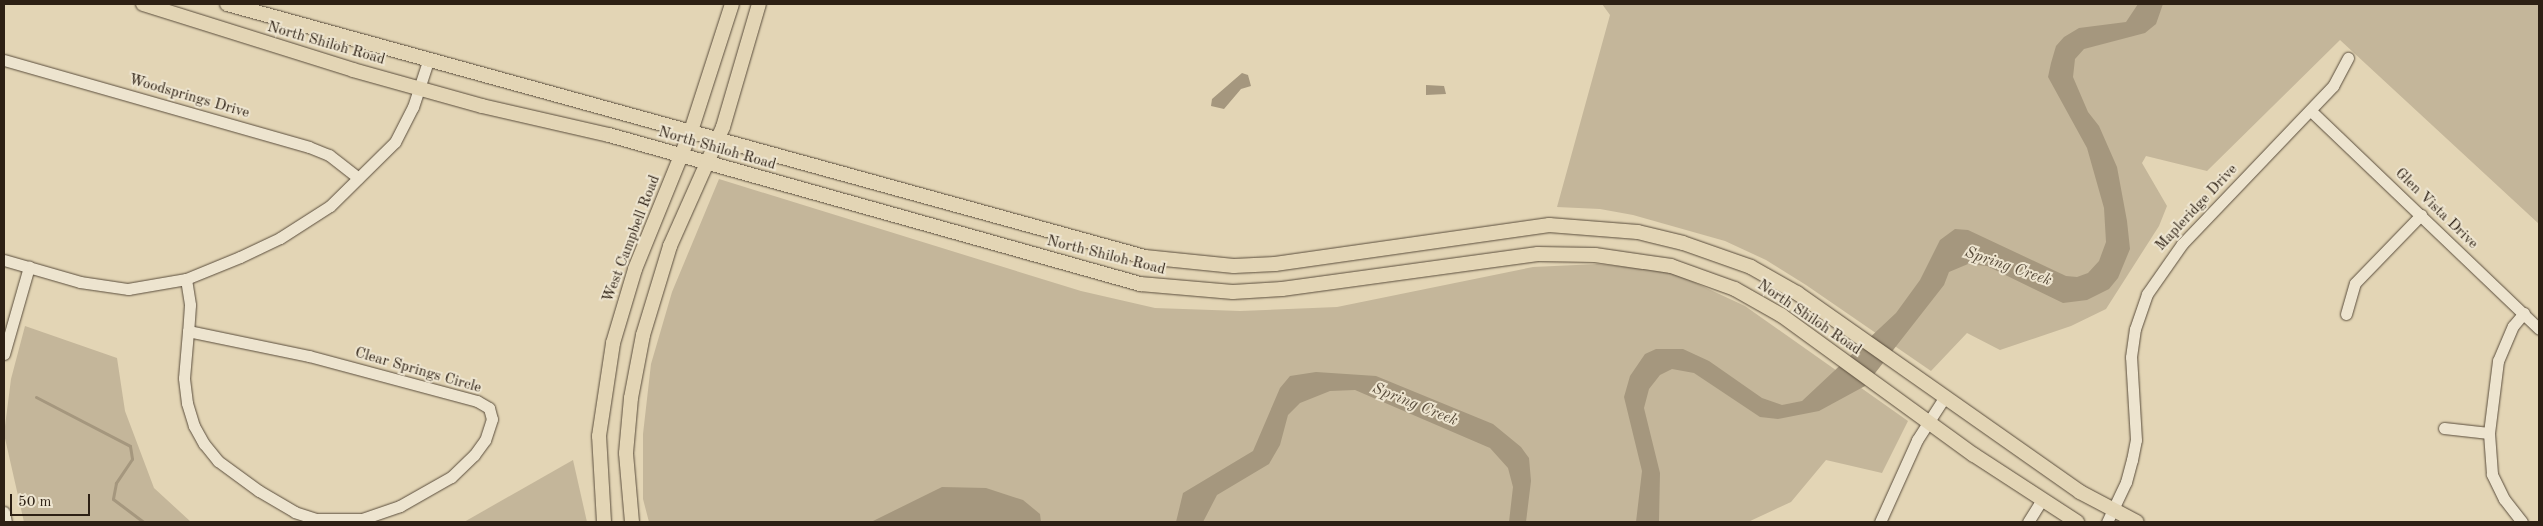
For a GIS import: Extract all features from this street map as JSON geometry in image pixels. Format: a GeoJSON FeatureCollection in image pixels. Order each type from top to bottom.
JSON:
{"type":"FeatureCollection","features":[{"type":"Feature","properties":{"kind":"main road","name":"North Shiloh Road"},"geometry":{"type":"LineString","coordinates":[[143,4],[255,41],[420,87],[708,163],[1122,280],[1186,290],[1282,289],[1538,254],[1633,260],[1686,271],[1754,299],[1929,422],[2077,522]]}},
{"type":"Feature","properties":{"kind":"main road","name":"North Shiloh Road"},"geometry":{"type":"LineString","coordinates":[[227,4],[691,131],[1112,250],[1185,262],[1234,266],[1275,264],[1549,225],[1638,232],[1705,250],[1770,278],[2110,516],[2137,522]]}},
{"type":"Feature","properties":{"kind":"main road","name":"West Campbell Road"},"geometry":{"type":"LineString","coordinates":[[604,522],[599,436],[613,343],[635,269],[682,156],[732,4]]}},
{"type":"Feature","properties":{"kind":"main road"},"geometry":{"type":"LineString","coordinates":[[745,55],[751,4]]}},
{"type":"Feature","properties":{"kind":"main road"},"geometry":{"type":"LineString","coordinates":[[632,522],[626,453],[635,370],[664,263],[718,139],[759,4]]}},
{"type":"Feature","properties":{"kind":"street","name":"Mapleridge Drive"},"geometry":{"type":"LineString","coordinates":[[2110,516],[2126,482],[2136,440],[2131,357],[2135,329],[2147,294],[2182,244],[2333,86],[2348,58]]}},
{"type":"Feature","properties":{"kind":"street","name":"Woodsprings Drive"},"geometry":{"type":"LineString","coordinates":[[4,60],[308,147],[329,155],[358,178]]}},
{"type":"Feature","properties":{"kind":"street"},"geometry":{"type":"LineString","coordinates":[[4,260],[80,282],[128,289],[186,279],[280,238],[330,206],[395,142],[420,87],[428,60]]}},
{"type":"Feature","properties":{"kind":"street","name":"Glen Vista Drive"},"geometry":{"type":"LineString","coordinates":[[2311,111],[2421,214],[2539,329]]}},
{"type":"Feature","properties":{"kind":"street"},"geometry":{"type":"LineString","coordinates":[[2346,314],[2355,283],[2421,214]]}},
{"type":"Feature","properties":{"kind":"street"},"geometry":{"type":"LineString","coordinates":[[4,354],[29,267]]}},
{"type":"Feature","properties":{"kind":"street","name":"Clear Springs Circle"},"geometry":{"type":"LineString","coordinates":[[186,279],[190,305],[184,378],[187,403],[194,426],[204,444],[218,461],[259,492],[295,512],[316,519],[345,522],[376,517],[451,477],[474,455],[485,440],[492,419],[489,408],[478,401],[309,356],[188,331]]}},
{"type":"Feature","properties":{"kind":"street"},"geometry":{"type":"LineString","coordinates":[[2522,522],[2495,481],[2488,433],[2498,361],[2513,326],[2524,313]]}},
{"type":"Feature","properties":{"kind":"street"},"geometry":{"type":"LineString","coordinates":[[1880,522],[1909,455],[1944,398]]}},
{"type":"Feature","properties":{"kind":"street"},"geometry":{"type":"LineString","coordinates":[[2444,428],[2488,433]]}},
{"type":"Feature","properties":{"kind":"street"},"geometry":{"type":"LineString","coordinates":[[2028,522],[2042,500]]}},
{"type":"Feature","properties":{"kind":"street"},"geometry":{"type":"LineString","coordinates":[[4,512],[6,522]]}},
{"type":"Feature","properties":{"kind":"shaded area"},"geometry":{"type":"Polygon","coordinates":[[[1602,4],[2539,4],[2539,224],[2340,40],[2207,171],[2146,156],[2142,163],[2167,206],[2159,226],[2106,309],[2071,326],[2000,350],[1967,333],[1931,371],[1806,285],[1766,260],[1725,241],[1633,215],[1600,209],[1557,207],[1610,15],[1602,4]]]}},
{"type":"Feature","properties":{"kind":"shaded area"},"geometry":{"type":"Polygon","coordinates":[[[719,179],[1081,291],[1155,308],[1240,311],[1337,307],[1533,267],[1598,264],[1672,272],[1745,306],[1908,421],[1882,473],[1826,460],[1791,502],[1748,522],[649,522],[643,499],[643,434],[651,364],[672,292],[719,179]]]}},
{"type":"Feature","properties":{"kind":"shaded area"},"geometry":{"type":"Polygon","coordinates":[[[25,326],[117,358],[125,411],[154,488],[191,522],[24,522],[4,434],[11,379],[25,326]]]}},
{"type":"Feature","properties":{"kind":"shaded area"},"geometry":{"type":"Polygon","coordinates":[[[573,460],[587,522],[464,522],[573,460]]]}},
{"type":"Feature","properties":{"kind":"water","name":"Spring Creek"},"geometry":{"type":"Polygon","coordinates":[[[2138,4],[2163,4],[2156,24],[2145,33],[2084,49],[2075,59],[2073,77],[2088,112],[2099,126],[2117,167],[2127,221],[2130,249],[2118,278],[2109,289],[2087,300],[2063,303],[1987,266],[1968,264],[1949,272],[1944,285],[1865,386],[1819,411],[1778,419],[1760,417],[1694,373],[1672,369],[1660,375],[1649,389],[1644,408],[1660,473],[1659,521],[1636,522],[1642,471],[1624,397],[1630,376],[1645,354],[1656,349],[1683,349],[1709,361],[1762,398],[1782,405],[1802,401],[1896,313],[1920,280],[1940,240],[1955,229],[1968,230],[2066,276],[2077,277],[2088,273],[2099,261],[2106,242],[2104,208],[2087,148],[2048,77],[2056,46],[2064,37],[2079,28],[2126,22],[2138,4]]]}},
{"type":"Feature","properties":{"kind":"water"},"geometry":{"type":"Polygon","coordinates":[[[1242,73],[1248,75],[1251,86],[1241,89],[1224,109],[1211,106],[1212,99],[1242,73]]]}},
{"type":"Feature","properties":{"kind":"water"},"geometry":{"type":"Polygon","coordinates":[[[1426,85],[1444,86],[1446,94],[1426,95],[1426,85]]]}},
{"type":"Feature","properties":{"kind":"water","name":"Spring Creek"},"geometry":{"type":"Polygon","coordinates":[[[1316,372],[1376,376],[1493,424],[1521,447],[1529,458],[1531,481],[1526,522],[1509,522],[1513,487],[1508,468],[1490,448],[1355,390],[1330,391],[1300,403],[1288,415],[1280,445],[1269,464],[1217,495],[1203,522],[1176,522],[1183,493],[1253,451],[1280,388],[1290,376],[1316,372]]]}},
{"type":"Feature","properties":{"kind":"water"},"geometry":{"type":"Polygon","coordinates":[[[942,487],[986,488],[1023,500],[1040,514],[1041,522],[871,522],[942,487]]]}},
{"type":"Feature","properties":{"kind":"waterway"},"geometry":{"type":"LineString","coordinates":[[36,397],[130,446],[132,459],[116,483],[113,499],[144,522]]}}]}
